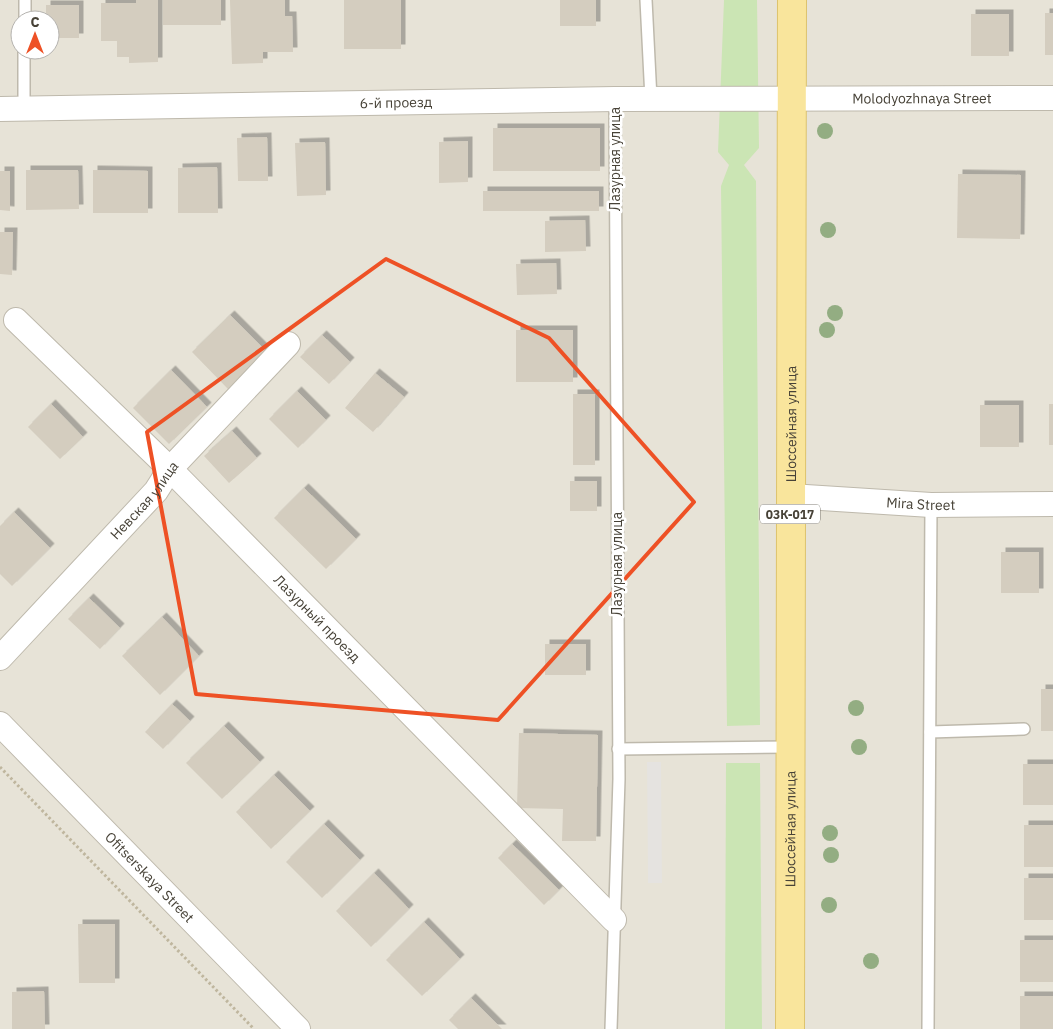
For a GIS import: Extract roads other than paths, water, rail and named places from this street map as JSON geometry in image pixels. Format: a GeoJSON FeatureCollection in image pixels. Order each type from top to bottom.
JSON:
{"type":"FeatureCollection","features":[{"type":"Feature","properties":{"kind":"main road","name":"Шоссейная улица"},"geometry":{"type":"LineString","coordinates":[[790,1029],[792,0]]}},
{"type":"Feature","properties":{"kind":"street","name":"Molodyozhnaya Street"},"geometry":{"type":"LineString","coordinates":[[791,100],[1053,98]]}},
{"type":"Feature","properties":{"kind":"street","name":"6-й проезд"},"geometry":{"type":"LineString","coordinates":[[0,110],[614,99],[791,100]]}},
{"type":"Feature","properties":{"kind":"street","name":"Лазурный проезд"},"geometry":{"type":"LineString","coordinates":[[16,320],[170,469],[614,920]]}},
{"type":"Feature","properties":{"kind":"street","name":"Невская улица"},"geometry":{"type":"LineString","coordinates":[[0,658],[156,491],[170,469],[288,344]]}},
{"type":"Feature","properties":{"kind":"street","name":"Mira Street"},"geometry":{"type":"LineString","coordinates":[[790,496],[931,505],[1053,504]]}},
{"type":"Feature","properties":{"kind":"street","name":"Ofitserskaya Street"},"geometry":{"type":"LineString","coordinates":[[0,724],[298,1029]]}},
{"type":"Feature","properties":{"kind":"lane"},"geometry":{"type":"LineString","coordinates":[[646,0],[651,99]]}},
{"type":"Feature","properties":{"kind":"lane"},"geometry":{"type":"LineString","coordinates":[[24,60],[24,109]]}},
{"type":"Feature","properties":{"kind":"lane","name":"Лазурная улица"},"geometry":{"type":"LineString","coordinates":[[611,1029],[618,749],[614,99]]}},
{"type":"Feature","properties":{"kind":"lane"},"geometry":{"type":"LineString","coordinates":[[928,1029],[931,505]]}},
{"type":"Feature","properties":{"kind":"lane"},"geometry":{"type":"LineString","coordinates":[[930,732],[1024,729]]}},
{"type":"Feature","properties":{"kind":"lane"},"geometry":{"type":"LineString","coordinates":[[618,749],[790,747]]}}]}
